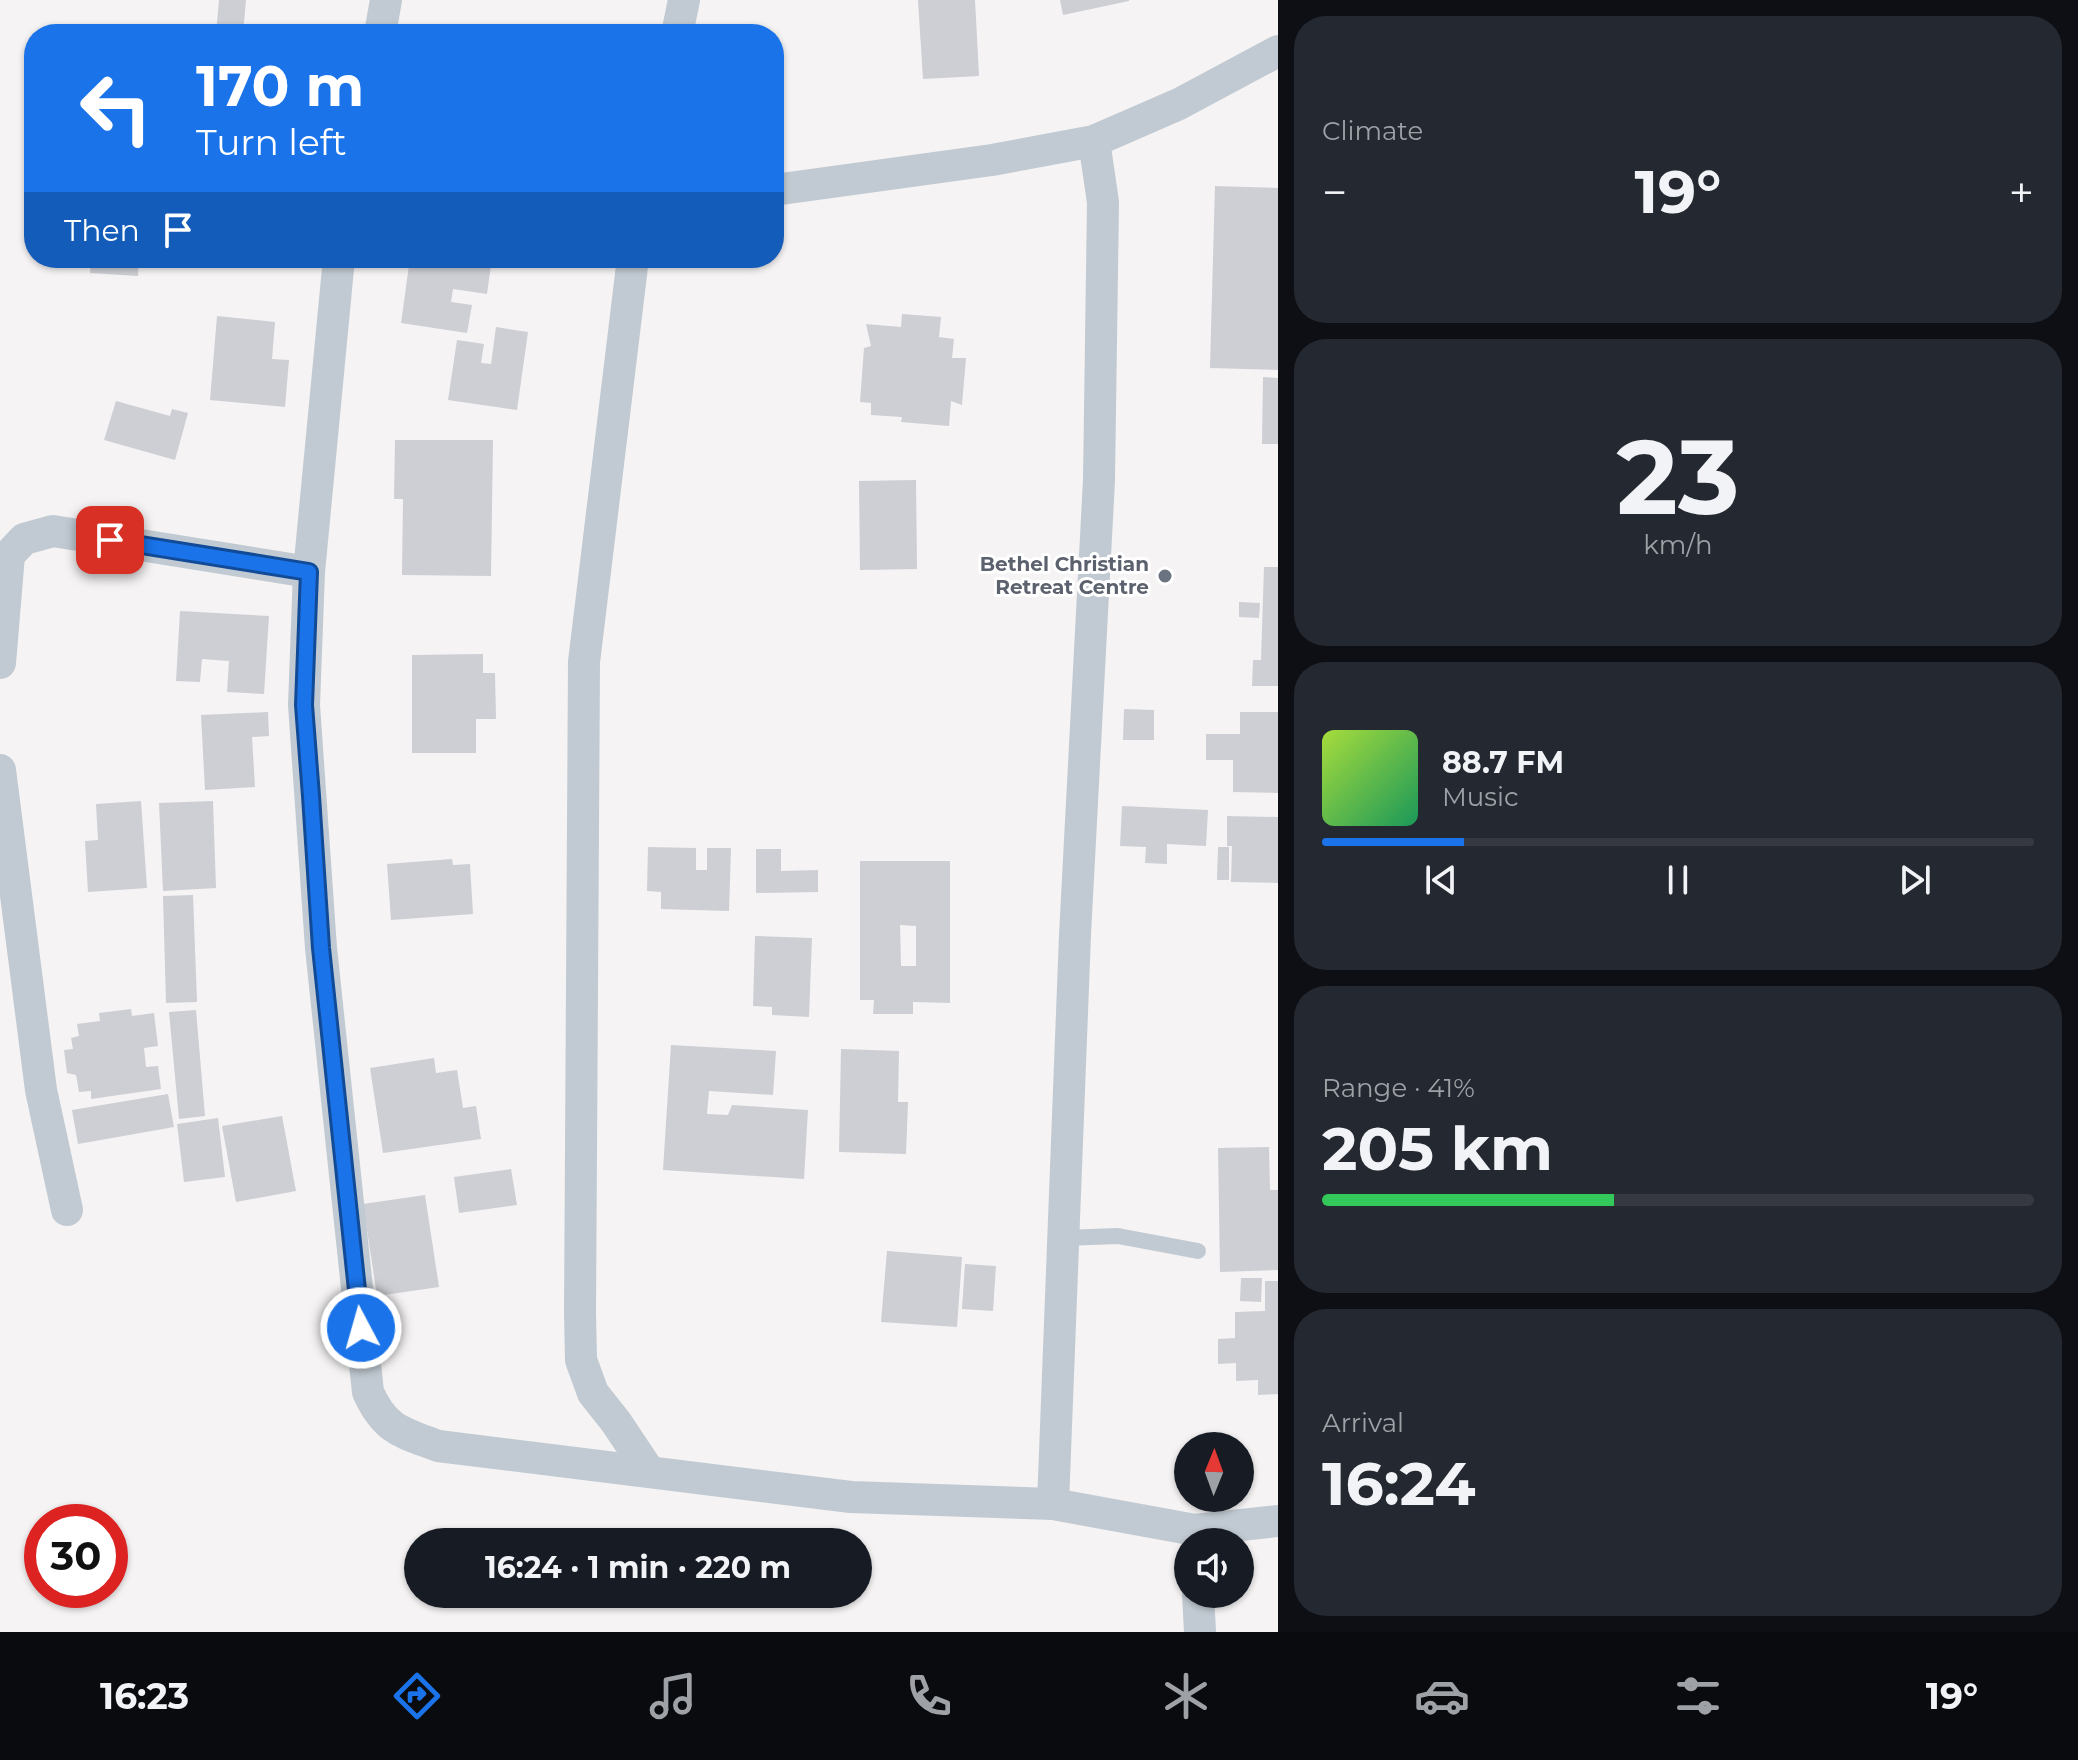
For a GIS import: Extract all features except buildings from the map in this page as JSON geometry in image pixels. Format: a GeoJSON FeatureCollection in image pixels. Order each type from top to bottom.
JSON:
{"type":"FeatureCollection","features":[{"type":"Feature","properties":{"kind":"street"},"geometry":{"type":"LineString","coordinates":[[382,24],[386,0]]}},
{"type":"Feature","properties":{"kind":"street"},"geometry":{"type":"LineString","coordinates":[[679,24],[684,0]]}},
{"type":"Feature","properties":{"kind":"street"},"geometry":{"type":"LineString","coordinates":[[784,189],[992,160],[1094,141],[1179,104],[1278,51]]}},
{"type":"Feature","properties":{"kind":"street"},"geometry":{"type":"LineString","coordinates":[[1053,1504],[1075,935],[1099,480],[1103,202],[1094,141]]}},
{"type":"Feature","properties":{"kind":"street"},"geometry":{"type":"LineString","coordinates":[[338,268],[309,572],[304,705],[320,932],[368,1392],[378,1414],[397,1430],[438,1446],[851,1497],[1053,1504],[1174,1531]]}},
{"type":"Feature","properties":{"kind":"street"},"geometry":{"type":"LineString","coordinates":[[632,268],[584,662],[580,1313],[581,1360],[593,1393],[648,1470]]}},
{"type":"Feature","properties":{"kind":"street"},"geometry":{"type":"LineString","coordinates":[[0,663],[9,555],[24,539],[53,531],[309,572]]}},
{"type":"Feature","properties":{"kind":"street"},"geometry":{"type":"LineString","coordinates":[[0,770],[41,1090],[67,1210]]}},
{"type":"Feature","properties":{"kind":"street"},"geometry":{"type":"LineString","coordinates":[[1239,1528],[1278,1521]]}},
{"type":"Feature","properties":{"kind":"street"},"geometry":{"type":"LineString","coordinates":[[1199,1608],[1200,1632]]}},
{"type":"Feature","properties":{"kind":"lane"},"geometry":{"type":"LineString","coordinates":[[1063,1238],[1118,1236],[1198,1251]]}},
{"type":"Feature","properties":{"kind":"place","name":"Bethel Christian Retreat Centre"},"geometry":{"type":"Point","coordinates":[1165,576]}},
{"type":"Feature","properties":{"kind":"route"},"geometry":{"type":"LineString","coordinates":[[110,540],[309,572],[304,705],[321,948],[361,1328]]}}]}
